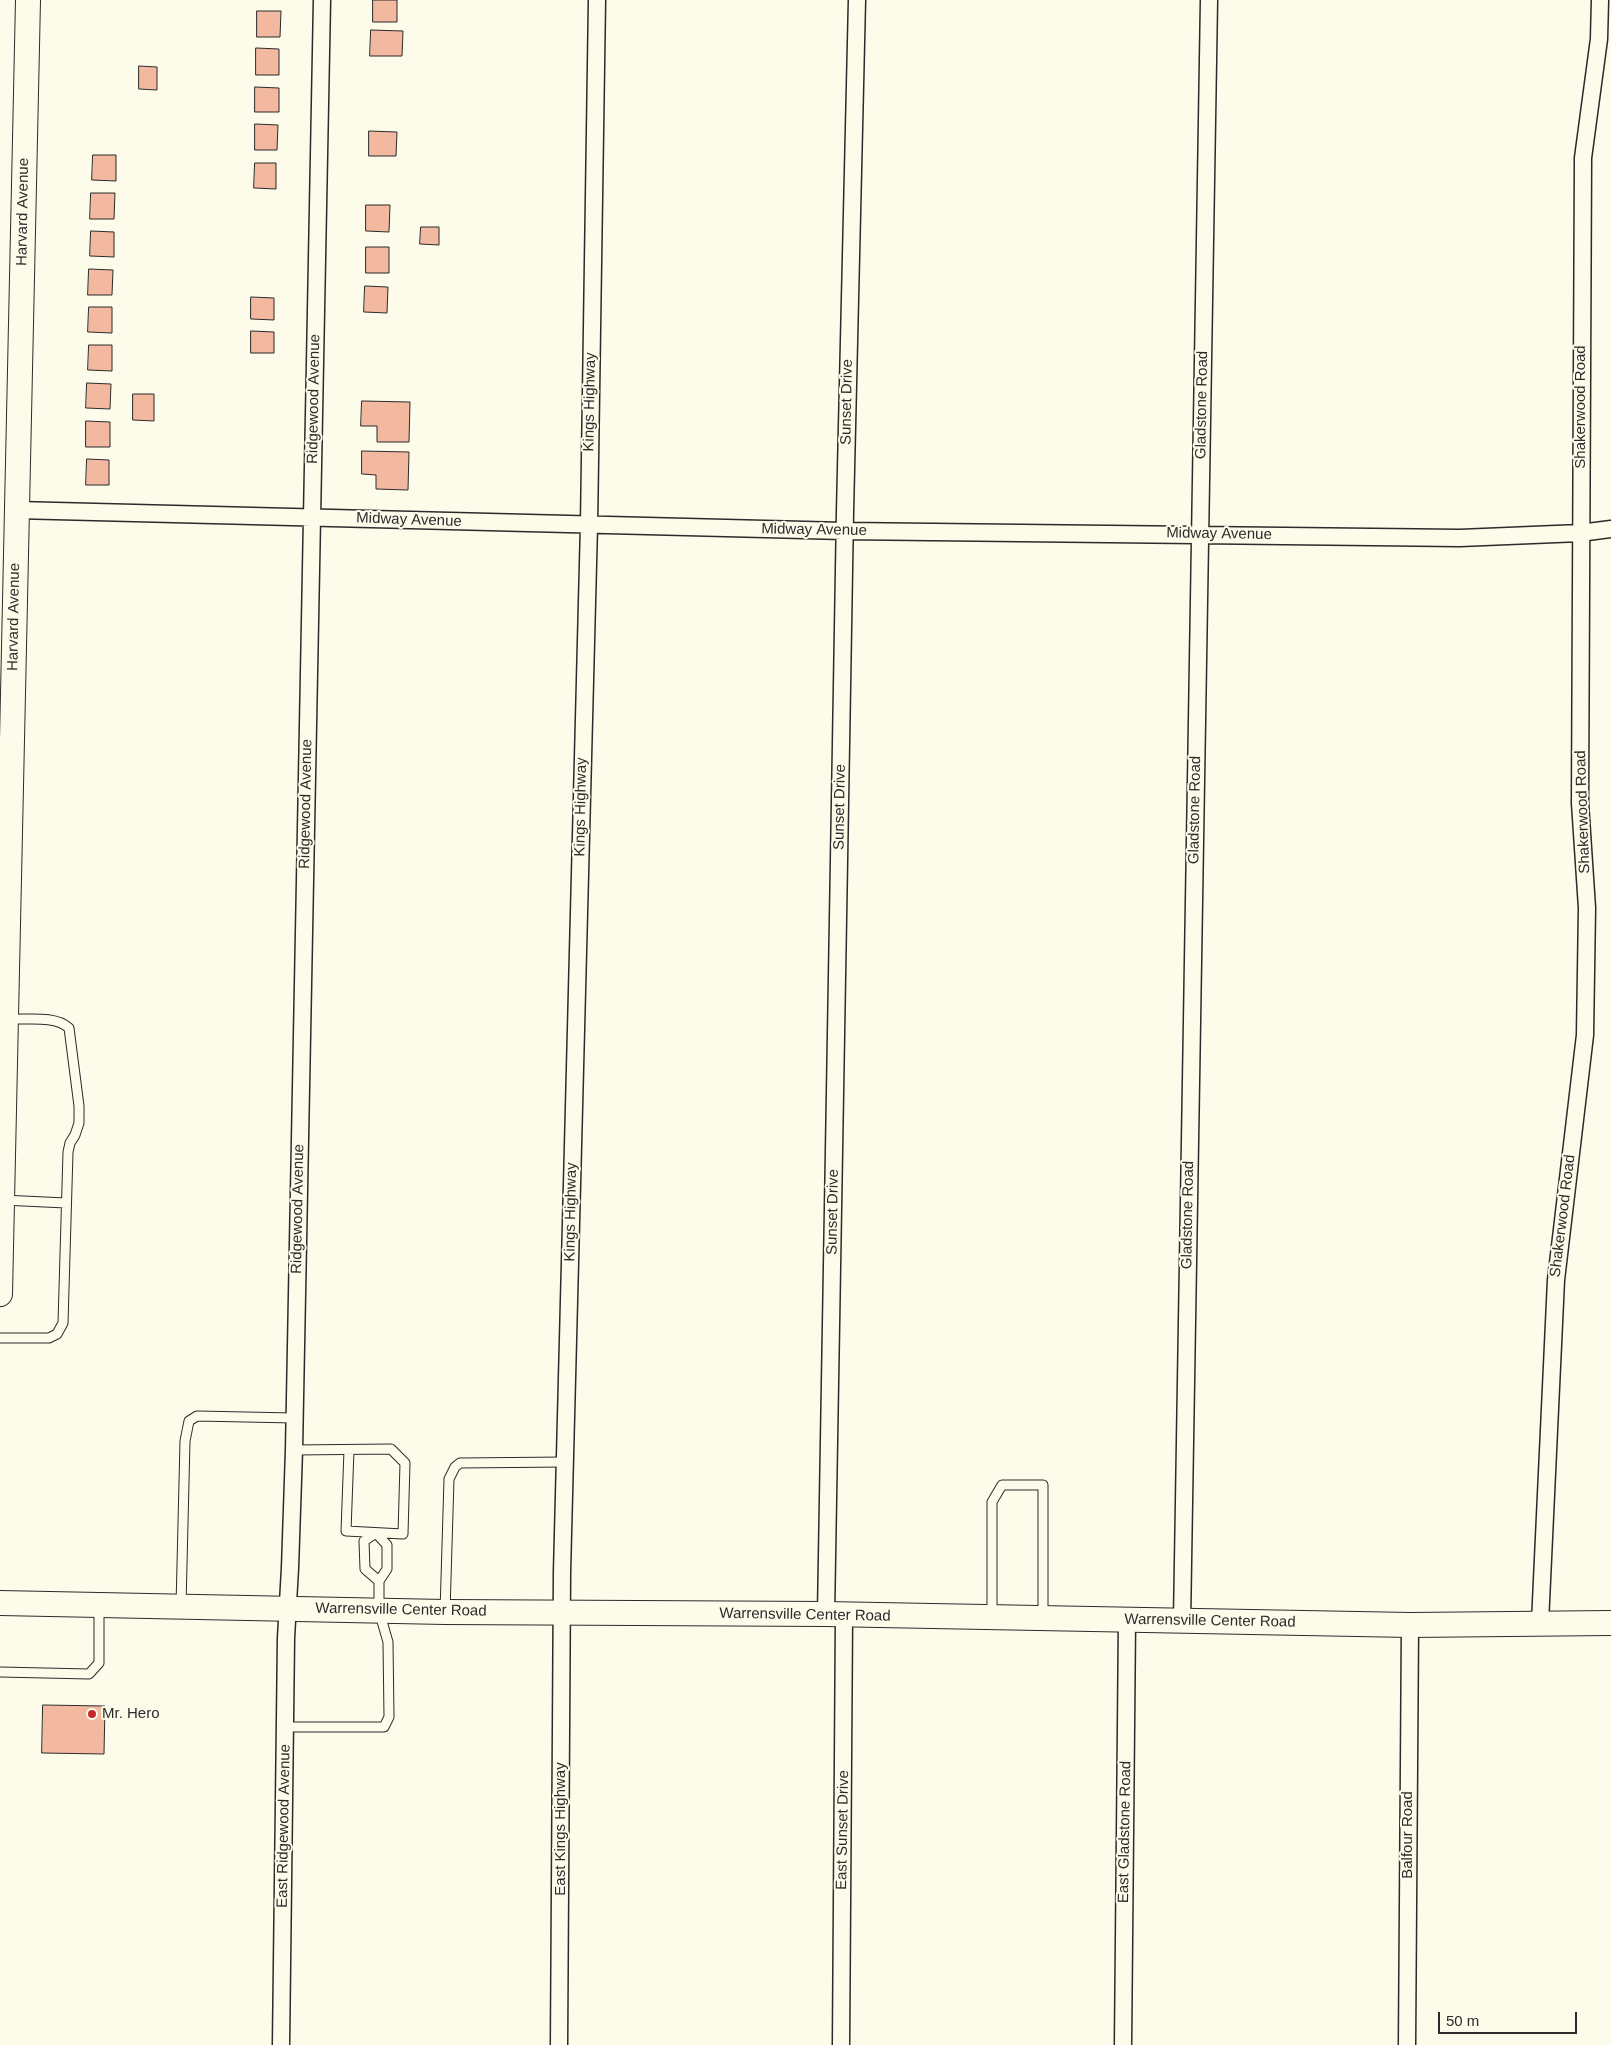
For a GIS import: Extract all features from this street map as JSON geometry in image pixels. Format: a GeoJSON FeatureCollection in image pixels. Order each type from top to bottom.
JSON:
{"type":"FeatureCollection","features":[{"type":"Feature","properties":{"kind":"main road","name":"Harvard Avenue"},"geometry":{"type":"LineString","coordinates":[[0,1294],[6,1019],[6,755],[16,510],[28,0]]}},
{"type":"Feature","properties":{"kind":"main road","name":"Warrensville Center Road"},"geometry":{"type":"LineString","coordinates":[[0,1603],[562,1614],[835,1614],[1410,1624],[1611,1623]]}},
{"type":"Feature","properties":{"kind":"street","name":"Ridgewood Avenue"},"geometry":{"type":"LineString","coordinates":[[288,1608],[294,1450],[322,0]]}},
{"type":"Feature","properties":{"kind":"street","name":"Kings Highway"},"geometry":{"type":"LineString","coordinates":[[562,1614],[589,525],[597,0]]}},
{"type":"Feature","properties":{"kind":"street","name":"Sunset Drive"},"geometry":{"type":"LineString","coordinates":[[835,1614],[844,531],[857,0]]}},
{"type":"Feature","properties":{"kind":"street","name":"Gladstone Road"},"geometry":{"type":"LineString","coordinates":[[1182,1620],[1209,0]]}},
{"type":"Feature","properties":{"kind":"street","name":"Shakerwood Road"},"geometry":{"type":"LineString","coordinates":[[1540,1623],[1556,1280],[1585,1035],[1587,908],[1580,803],[1583,158],[1599,38],[1600,0]]}},
{"type":"Feature","properties":{"kind":"street","name":"Midway Avenue"},"geometry":{"type":"LineString","coordinates":[[16,510],[844,531],[1460,538],[1611,530]]}},
{"type":"Feature","properties":{"kind":"street","name":"East Ridgewood Avenue"},"geometry":{"type":"LineString","coordinates":[[281,2045],[288,1608]]}},
{"type":"Feature","properties":{"kind":"street","name":"East Kings Highway"},"geometry":{"type":"LineString","coordinates":[[559,2045],[562,1614]]}},
{"type":"Feature","properties":{"kind":"street","name":"East Sunset Drive"},"geometry":{"type":"LineString","coordinates":[[835,1614],[841,2045]]}},
{"type":"Feature","properties":{"kind":"street","name":"East Gladstone Road"},"geometry":{"type":"LineString","coordinates":[[1123,2045],[1127,1620]]}},
{"type":"Feature","properties":{"kind":"street","name":"Balfour Road"},"geometry":{"type":"LineString","coordinates":[[1407,2045],[1410,1624]]}},
{"type":"Feature","properties":{"kind":"lane"},"geometry":{"type":"LineString","coordinates":[[0,1338],[49,1338],[57,1334],[63,1323],[66,1203],[70,1144],[79,1123],[79,1106],[69,1028],[64,1023],[56,1020],[6,1019]]}},
{"type":"Feature","properties":{"kind":"lane"},"geometry":{"type":"LineString","coordinates":[[1,1207],[66,1203]]}},
{"type":"Feature","properties":{"kind":"lane"},"geometry":{"type":"LineString","coordinates":[[181,1606],[185,1441],[189,1422],[197,1416],[294,1418]]}},
{"type":"Feature","properties":{"kind":"lane"},"geometry":{"type":"LineString","coordinates":[[294,1450],[391,1449],[405,1462],[403,1534],[346,1531],[348,1450]]}},
{"type":"Feature","properties":{"kind":"lane"},"geometry":{"type":"LineString","coordinates":[[445,1612],[449,1479],[455,1467],[460,1463],[565,1462]]}},
{"type":"Feature","properties":{"kind":"lane"},"geometry":{"type":"LineString","coordinates":[[992,1617],[992,1502],[1002,1485],[1043,1485],[1043,1618]]}},
{"type":"Feature","properties":{"kind":"lane"},"geometry":{"type":"LineString","coordinates":[[376,1533],[364,1541],[365,1569],[380,1581]]}},
{"type":"Feature","properties":{"kind":"lane"},"geometry":{"type":"LineString","coordinates":[[285,1727],[384,1728],[389,1717],[388,1642],[379,1611],[380,1581],[387,1569],[387,1545],[376,1533]]}},
{"type":"Feature","properties":{"kind":"lane"},"geometry":{"type":"LineString","coordinates":[[0,1672],[89,1674],[99,1663],[99,1605]]}},
{"type":"Feature","properties":{"kind":"building"},"geometry":{"type":"Polygon","coordinates":[[[373,0],[397,0],[397,22],[373,22],[373,0]]]}},
{"type":"Feature","properties":{"kind":"building"},"geometry":{"type":"Polygon","coordinates":[[[257,11],[281,11],[280,37],[257,37],[257,11]]]}},
{"type":"Feature","properties":{"kind":"building"},"geometry":{"type":"Polygon","coordinates":[[[371,30],[403,31],[402,56],[370,56],[371,30]]]}},
{"type":"Feature","properties":{"kind":"building"},"geometry":{"type":"Polygon","coordinates":[[[256,48],[279,49],[279,75],[256,75],[256,48]]]}},
{"type":"Feature","properties":{"kind":"building"},"geometry":{"type":"Polygon","coordinates":[[[139,66],[157,67],[157,90],[139,89],[139,66]]]}},
{"type":"Feature","properties":{"kind":"building"},"geometry":{"type":"Polygon","coordinates":[[[255,87],[279,88],[279,112],[255,112],[255,87]]]}},
{"type":"Feature","properties":{"kind":"building"},"geometry":{"type":"Polygon","coordinates":[[[255,124],[278,125],[277,150],[255,150],[255,124]]]}},
{"type":"Feature","properties":{"kind":"building"},"geometry":{"type":"Polygon","coordinates":[[[369,131],[397,132],[396,156],[369,156],[369,131]]]}},
{"type":"Feature","properties":{"kind":"building"},"geometry":{"type":"Polygon","coordinates":[[[93,155],[116,155],[116,181],[92,180],[93,155]]]}},
{"type":"Feature","properties":{"kind":"building"},"geometry":{"type":"Polygon","coordinates":[[[255,163],[276,163],[276,189],[254,188],[255,163]]]}},
{"type":"Feature","properties":{"kind":"building"},"geometry":{"type":"Polygon","coordinates":[[[91,193],[115,193],[114,219],[90,219],[91,193]]]}},
{"type":"Feature","properties":{"kind":"building"},"geometry":{"type":"Polygon","coordinates":[[[366,205],[390,205],[389,232],[366,231],[366,205]]]}},
{"type":"Feature","properties":{"kind":"building"},"geometry":{"type":"Polygon","coordinates":[[[421,227],[439,227],[439,245],[420,244],[421,227]]]}},
{"type":"Feature","properties":{"kind":"building"},"geometry":{"type":"Polygon","coordinates":[[[91,231],[114,232],[114,257],[90,256],[91,231]]]}},
{"type":"Feature","properties":{"kind":"building"},"geometry":{"type":"Polygon","coordinates":[[[366,247],[389,247],[389,273],[366,273],[366,247]]]}},
{"type":"Feature","properties":{"kind":"building"},"geometry":{"type":"Polygon","coordinates":[[[89,269],[113,270],[112,295],[88,295],[89,269]]]}},
{"type":"Feature","properties":{"kind":"building"},"geometry":{"type":"Polygon","coordinates":[[[365,286],[388,287],[387,313],[364,312],[365,286]]]}},
{"type":"Feature","properties":{"kind":"building"},"geometry":{"type":"Polygon","coordinates":[[[251,297],[274,298],[274,320],[251,319],[251,297]]]}},
{"type":"Feature","properties":{"kind":"building"},"geometry":{"type":"Polygon","coordinates":[[[89,307],[112,307],[112,333],[88,332],[89,307]]]}},
{"type":"Feature","properties":{"kind":"building"},"geometry":{"type":"Polygon","coordinates":[[[251,331],[274,332],[274,353],[251,353],[251,331]]]}},
{"type":"Feature","properties":{"kind":"building"},"geometry":{"type":"Polygon","coordinates":[[[89,345],[112,345],[112,371],[88,370],[89,345]]]}},
{"type":"Feature","properties":{"kind":"building"},"geometry":{"type":"Polygon","coordinates":[[[87,383],[111,384],[110,409],[86,408],[87,383]]]}},
{"type":"Feature","properties":{"kind":"building"},"geometry":{"type":"Polygon","coordinates":[[[133,394],[154,394],[154,421],[133,420],[133,394]]]}},
{"type":"Feature","properties":{"kind":"building"},"geometry":{"type":"Polygon","coordinates":[[[362,401],[410,402],[409,442],[377,442],[377,426],[361,426],[362,401]]]}},
{"type":"Feature","properties":{"kind":"building"},"geometry":{"type":"Polygon","coordinates":[[[86,421],[110,422],[110,447],[86,447],[86,421]]]}},
{"type":"Feature","properties":{"kind":"building"},"geometry":{"type":"Polygon","coordinates":[[[362,451],[409,452],[408,490],[376,489],[376,475],[362,474],[362,451]]]}},
{"type":"Feature","properties":{"kind":"building"},"geometry":{"type":"Polygon","coordinates":[[[87,459],[109,460],[109,485],[86,485],[87,459]]]}},
{"type":"Feature","properties":{"kind":"building"},"geometry":{"type":"Polygon","coordinates":[[[43,1705],[105,1706],[104,1754],[42,1753],[43,1705]]]}},
{"type":"Feature","properties":{"kind":"place","name":"Mr. Hero"},"geometry":{"type":"Point","coordinates":[92,1714]}}]}
